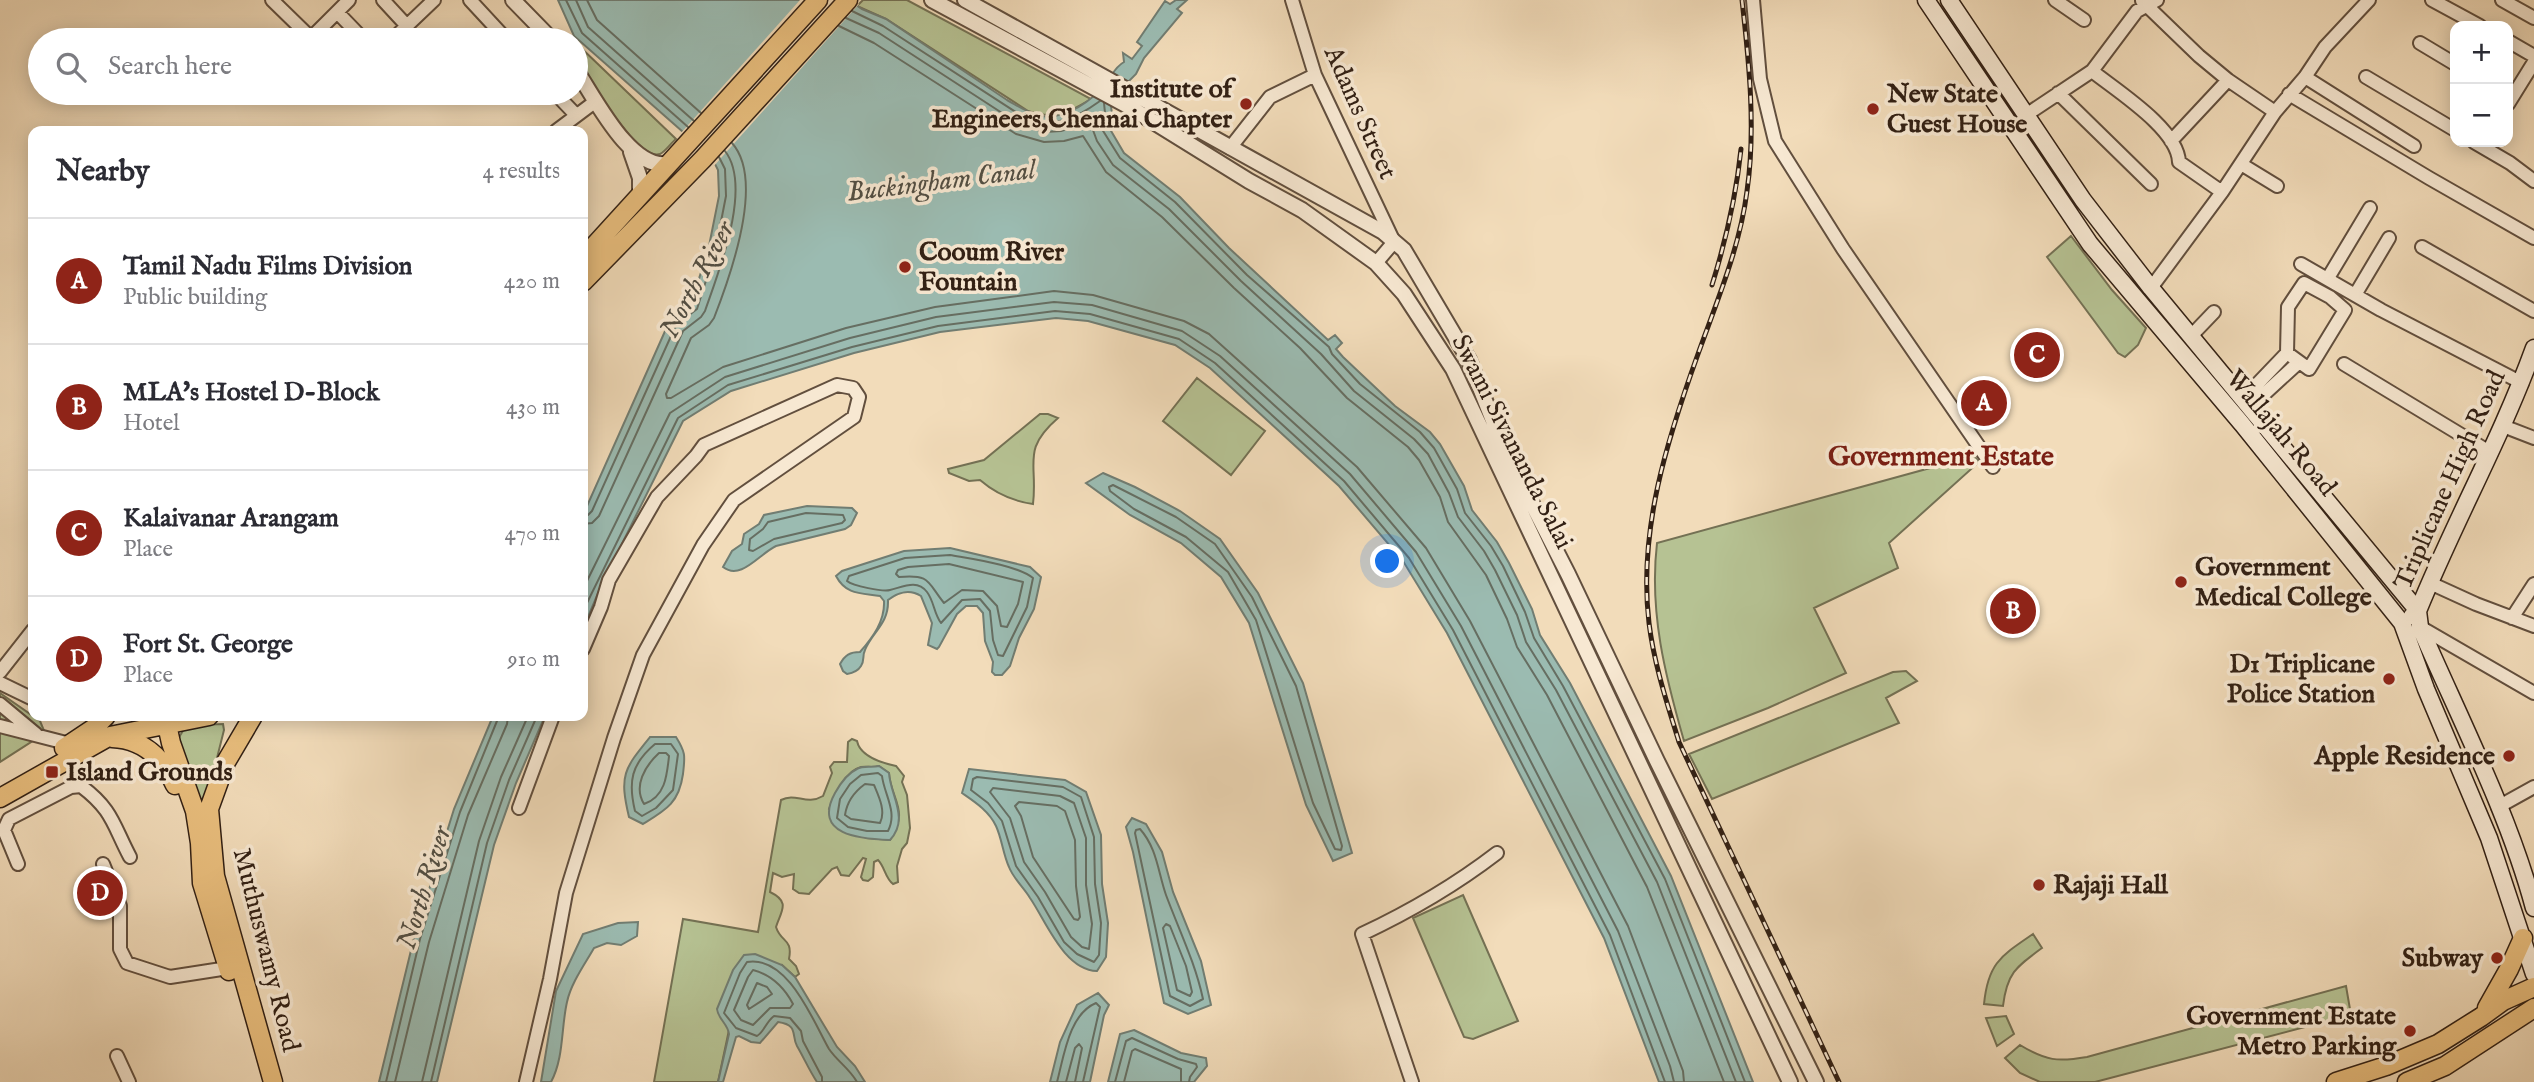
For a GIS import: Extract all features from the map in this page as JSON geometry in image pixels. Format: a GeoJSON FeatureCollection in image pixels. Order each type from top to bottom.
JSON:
{"type":"FeatureCollection","features":[{"type":"Feature","properties":{"kind":"main road"},"geometry":{"type":"LineString","coordinates":[[588,253],[818,0]]}},
{"type":"Feature","properties":{"kind":"main road"},"geometry":{"type":"LineString","coordinates":[[588,277],[703,159],[848,0]]}},
{"type":"Feature","properties":{"kind":"main road","name":"Wallajah Road"},"geometry":{"type":"LineString","coordinates":[[1926,0],[2090,244],[2242,424],[2402,623],[2426,689],[2489,838],[2534,974]]}},
{"type":"Feature","properties":{"kind":"main road","name":"Wallajah Road"},"geometry":{"type":"LineString","coordinates":[[1949,0],[2083,200],[2419,619],[2498,807],[2526,878],[2534,908]]}},
{"type":"Feature","properties":{"kind":"main road","name":"Triplicane High Road"},"geometry":{"type":"LineString","coordinates":[[2402,623],[2419,619],[2430,583],[2503,426],[2534,348]]}},
{"type":"Feature","properties":{"kind":"main road"},"geometry":{"type":"LineString","coordinates":[[0,785],[70,744],[101,721]]}},
{"type":"Feature","properties":{"kind":"main road"},"geometry":{"type":"LineString","coordinates":[[0,798],[102,740],[162,721]]}},
{"type":"Feature","properties":{"kind":"main road","name":"Muthuswamy Road"},"geometry":{"type":"LineString","coordinates":[[166,721],[195,811],[200,839],[200,872],[205,895],[261,1082]]}},
{"type":"Feature","properties":{"kind":"main road","name":"Muthuswamy Road"},"geometry":{"type":"LineString","coordinates":[[250,721],[226,762],[209,809],[215,876],[273,1082]]}},
{"type":"Feature","properties":{"kind":"main road"},"geometry":{"type":"LineString","coordinates":[[102,740],[131,740],[156,755],[170,774],[200,839]]}},
{"type":"Feature","properties":{"kind":"main road"},"geometry":{"type":"LineString","coordinates":[[2482,1017],[2523,938]]}},
{"type":"Feature","properties":{"kind":"main road"},"geometry":{"type":"LineString","coordinates":[[2336,1082],[2386,1066],[2438,1044],[2482,1017],[2502,1001],[2534,986]]}},
{"type":"Feature","properties":{"kind":"main road"},"geometry":{"type":"LineString","coordinates":[[2407,1082],[2445,1066],[2534,1008]]}},
{"type":"Feature","properties":{"kind":"street"},"geometry":{"type":"LineString","coordinates":[[272,0],[301,28]]}},
{"type":"Feature","properties":{"kind":"street"},"geometry":{"type":"LineString","coordinates":[[322,28],[349,0]]}},
{"type":"Feature","properties":{"kind":"street"},"geometry":{"type":"LineString","coordinates":[[383,0],[407,26],[434,0]]}},
{"type":"Feature","properties":{"kind":"street"},"geometry":{"type":"LineString","coordinates":[[470,0],[496,28]]}},
{"type":"Feature","properties":{"kind":"street"},"geometry":{"type":"LineString","coordinates":[[513,0],[540,28]]}},
{"type":"Feature","properties":{"kind":"street","name":"Swami Sivananda Salai"},"geometry":{"type":"LineString","coordinates":[[932,0],[1098,81]]}},
{"type":"Feature","properties":{"kind":"street","name":"Swami Sivananda Salai"},"geometry":{"type":"LineString","coordinates":[[965,0],[1098,81],[1230,148],[1383,233],[1404,250],[1469,360],[1505,451],[1578,594],[1657,761],[1816,1082]]}},
{"type":"Feature","properties":{"kind":"street","name":"Adams Street"},"geometry":{"type":"LineString","coordinates":[[1292,0],[1315,75],[1394,242]]}},
{"type":"Feature","properties":{"kind":"street"},"geometry":{"type":"LineString","coordinates":[[1753,0],[1760,79],[1775,141],[1843,249],[1993,467]]}},
{"type":"Feature","properties":{"kind":"street"},"geometry":{"type":"LineString","coordinates":[[2151,288],[2222,192],[2289,93],[2305,77],[2325,47],[2369,0]]}},
{"type":"Feature","properties":{"kind":"street"},"geometry":{"type":"LineString","coordinates":[[2432,0],[2469,21]]}},
{"type":"Feature","properties":{"kind":"street"},"geometry":{"type":"LineString","coordinates":[[2502,0],[2534,18]]}},
{"type":"Feature","properties":{"kind":"street"},"geometry":{"type":"LineString","coordinates":[[2057,1],[2084,20]]}},
{"type":"Feature","properties":{"kind":"street"},"geometry":{"type":"LineString","coordinates":[[2026,115],[2092,71],[2137,11],[2148,2],[2184,43],[2228,80],[2275,112]]}},
{"type":"Feature","properties":{"kind":"street"},"geometry":{"type":"LineString","coordinates":[[337,12],[352,28]]}},
{"type":"Feature","properties":{"kind":"street"},"geometry":{"type":"LineString","coordinates":[[2420,43],[2450,59]]}},
{"type":"Feature","properties":{"kind":"street"},"geometry":{"type":"LineString","coordinates":[[2513,44],[2534,56]]}},
{"type":"Feature","properties":{"kind":"street"},"geometry":{"type":"LineString","coordinates":[[2513,93],[2534,62]]}},
{"type":"Feature","properties":{"kind":"street"},"geometry":{"type":"LineString","coordinates":[[2092,71],[2164,130],[2178,153],[2179,162],[2222,192]]}},
{"type":"Feature","properties":{"kind":"street"},"geometry":{"type":"LineString","coordinates":[[1230,148],[1270,97],[1315,75]]}},
{"type":"Feature","properties":{"kind":"street"},"geometry":{"type":"LineString","coordinates":[[2305,77],[2414,146]]}},
{"type":"Feature","properties":{"kind":"street"},"geometry":{"type":"LineString","coordinates":[[2366,77],[2450,127]]}},
{"type":"Feature","properties":{"kind":"street"},"geometry":{"type":"LineString","coordinates":[[2171,141],[2228,80]]}},
{"type":"Feature","properties":{"kind":"street"},"geometry":{"type":"LineString","coordinates":[[588,88],[631,150],[640,177],[640,197]]}},
{"type":"Feature","properties":{"kind":"street"},"geometry":{"type":"LineString","coordinates":[[2059,93],[2151,184]]}},
{"type":"Feature","properties":{"kind":"street"},"geometry":{"type":"LineString","coordinates":[[2289,93],[2534,238]]}},
{"type":"Feature","properties":{"kind":"street"},"geometry":{"type":"LineString","coordinates":[[562,126],[596,100]]}},
{"type":"Feature","properties":{"kind":"street","name":"Swami Sivananda Salai"},"geometry":{"type":"LineString","coordinates":[[1132,100],[1249,181],[1302,210],[1376,263],[1404,294],[1453,369],[1790,1082]]}},
{"type":"Feature","properties":{"kind":"street"},"geometry":{"type":"LineString","coordinates":[[566,105],[576,115]]}},
{"type":"Feature","properties":{"kind":"street"},"geometry":{"type":"LineString","coordinates":[[2487,147],[2534,181]]}},
{"type":"Feature","properties":{"kind":"street"},"geometry":{"type":"LineString","coordinates":[[631,150],[650,163],[668,164]]}},
{"type":"Feature","properties":{"kind":"street"},"geometry":{"type":"LineString","coordinates":[[2241,164],[2277,186]]}},
{"type":"Feature","properties":{"kind":"street"},"geometry":{"type":"LineString","coordinates":[[2328,278],[2370,208]]}},
{"type":"Feature","properties":{"kind":"street"},"geometry":{"type":"LineString","coordinates":[[2355,295],[2389,238]]}},
{"type":"Feature","properties":{"kind":"street"},"geometry":{"type":"LineString","coordinates":[[1376,263],[1394,242]]}},
{"type":"Feature","properties":{"kind":"street"},"geometry":{"type":"LineString","coordinates":[[2423,247],[2534,311]]}},
{"type":"Feature","properties":{"kind":"street"},"geometry":{"type":"LineString","coordinates":[[2301,264],[2522,383]]}},
{"type":"Feature","properties":{"kind":"street"},"geometry":{"type":"LineString","coordinates":[[2246,403],[2287,353],[2288,307],[2304,283],[2330,297],[2345,310],[2309,369],[2287,353]]}},
{"type":"Feature","properties":{"kind":"street"},"geometry":{"type":"LineString","coordinates":[[2191,335],[2214,312]]}},
{"type":"Feature","properties":{"kind":"street"},"geometry":{"type":"LineString","coordinates":[[2246,403],[2298,363]]}},
{"type":"Feature","properties":{"kind":"street"},"geometry":{"type":"LineString","coordinates":[[2344,364],[2491,453]]}},
{"type":"Feature","properties":{"kind":"street"},"geometry":{"type":"LineString","coordinates":[[526,1082],[550,979],[566,893],[643,655],[703,545],[734,500],[854,417],[859,397],[853,387],[837,385],[704,445],[657,497],[609,580],[588,637]]}},
{"type":"Feature","properties":{"kind":"street"},"geometry":{"type":"LineString","coordinates":[[2503,426],[2534,438]]}},
{"type":"Feature","properties":{"kind":"street"},"geometry":{"type":"LineString","coordinates":[[2430,583],[2534,626]]}},
{"type":"Feature","properties":{"kind":"street"},"geometry":{"type":"LineString","coordinates":[[2512,618],[2534,584]]}},
{"type":"Feature","properties":{"kind":"street"},"geometry":{"type":"LineString","coordinates":[[1562,599],[1578,594]]}},
{"type":"Feature","properties":{"kind":"street"},"geometry":{"type":"LineString","coordinates":[[2419,619],[2534,693]]}},
{"type":"Feature","properties":{"kind":"street"},"geometry":{"type":"LineString","coordinates":[[0,672],[28,636]]}},
{"type":"Feature","properties":{"kind":"street"},"geometry":{"type":"LineString","coordinates":[[0,683],[28,697]]}},
{"type":"Feature","properties":{"kind":"street"},"geometry":{"type":"LineString","coordinates":[[0,704],[39,736]]}},
{"type":"Feature","properties":{"kind":"street"},"geometry":{"type":"LineString","coordinates":[[519,808],[552,721]]}},
{"type":"Feature","properties":{"kind":"street"},"geometry":{"type":"LineString","coordinates":[[0,726],[70,744]]}},
{"type":"Feature","properties":{"kind":"street"},"geometry":{"type":"LineString","coordinates":[[18,864],[4,830],[9,819],[71,787],[81,786],[103,804],[114,819],[120,838],[131,857]]}},
{"type":"Feature","properties":{"kind":"street"},"geometry":{"type":"LineString","coordinates":[[2498,807],[2534,787]]}},
{"type":"Feature","properties":{"kind":"street"},"geometry":{"type":"LineString","coordinates":[[1412,1082],[1362,934],[1413,910],[1461,881],[1497,853]]}},
{"type":"Feature","properties":{"kind":"street"},"geometry":{"type":"LineString","coordinates":[[103,864],[120,906],[120,949],[127,964],[170,977],[228,968]]}},
{"type":"Feature","properties":{"kind":"street"},"geometry":{"type":"LineString","coordinates":[[117,1056],[129,1082]]}},
{"type":"Feature","properties":{"kind":"green space"},"geometry":{"type":"Polygon","coordinates":[[[863,0],[907,0],[1091,99],[1061,114],[1046,115],[1028,111],[886,19],[857,6],[863,0]]]}},
{"type":"Feature","properties":{"kind":"green space"},"geometry":{"type":"Polygon","coordinates":[[[588,55],[676,139],[660,154],[651,153],[627,132],[588,79],[588,55]]]}},
{"type":"Feature","properties":{"kind":"green space"},"geometry":{"type":"Polygon","coordinates":[[[2071,236],[2112,290],[2146,328],[2138,345],[2125,357],[2118,353],[2047,257],[2071,236]]]}},
{"type":"Feature","properties":{"kind":"green space"},"geometry":{"type":"Polygon","coordinates":[[[1197,378],[1265,431],[1231,475],[1163,421],[1197,378]]]}},
{"type":"Feature","properties":{"kind":"green space"},"geometry":{"type":"Polygon","coordinates":[[[1040,414],[1058,418],[1039,439],[1035,448],[1033,504],[1004,496],[980,480],[969,481],[949,473],[948,469],[984,460],[1040,414]]]}},
{"type":"Feature","properties":{"kind":"green space"},"geometry":{"type":"Polygon","coordinates":[[[1974,456],[1979,462],[1889,543],[1898,568],[1814,608],[1846,673],[1684,741],[1660,643],[1655,594],[1657,543],[1974,456]]]}},
{"type":"Feature","properties":{"kind":"green space"},"geometry":{"type":"Polygon","coordinates":[[[1906,671],[1917,681],[1886,698],[1899,723],[1712,799],[1689,754],[1893,672],[1906,671]]]}},
{"type":"Feature","properties":{"kind":"green space"},"geometry":{"type":"Polygon","coordinates":[[[0,693],[28,713],[28,721],[40,721],[45,733],[0,762],[0,693]]]}},
{"type":"Feature","properties":{"kind":"green space"},"geometry":{"type":"Polygon","coordinates":[[[223,724],[224,730],[202,818],[178,739],[184,729],[223,724]]]}},
{"type":"Feature","properties":{"kind":"green space"},"geometry":{"type":"Polygon","coordinates":[[[852,739],[857,741],[867,755],[896,766],[904,776],[902,782],[907,795],[910,828],[897,866],[898,882],[890,882],[878,860],[874,862],[873,877],[868,881],[863,880],[861,877],[866,859],[863,858],[849,876],[841,875],[837,867],[832,869],[809,894],[793,889],[794,874],[782,877],[773,873],[770,892],[780,899],[783,907],[776,927],[788,944],[789,959],[799,974],[795,977],[782,965],[729,1030],[718,1082],[654,1082],[683,919],[758,932],[781,800],[792,797],[811,800],[823,796],[832,773],[830,767],[834,762],[847,762],[848,742],[852,739]],[[879,766],[856,769],[841,784],[829,809],[866,838],[890,840],[899,821],[899,813],[889,773],[879,766]]]}},
{"type":"Feature","properties":{"kind":"green space"},"geometry":{"type":"Polygon","coordinates":[[[1463,895],[1518,1021],[1473,1039],[1464,1037],[1413,918],[1463,895]]]}},
{"type":"Feature","properties":{"kind":"green space"},"geometry":{"type":"Polygon","coordinates":[[[2033,934],[2042,948],[2014,972],[2007,986],[2003,1006],[1984,1004],[1989,979],[1998,962],[2012,948],[2033,934]]]}},
{"type":"Feature","properties":{"kind":"green space"},"geometry":{"type":"Polygon","coordinates":[[[2346,986],[2351,1015],[2095,1082],[2040,1082],[2020,1073],[2005,1058],[2020,1045],[2052,1059],[2087,1057],[2346,986]]]}},
{"type":"Feature","properties":{"kind":"green space"},"geometry":{"type":"Polygon","coordinates":[[[2006,1016],[2014,1034],[1997,1046],[1986,1018],[2006,1016]]]}},
{"type":"Feature","properties":{"kind":"water","name":"Buckingham Canal"},"geometry":{"type":"Polygon","coordinates":[[[558,0],[849,0],[886,19],[1024,110],[1051,116],[1069,112],[1094,95],[1124,62],[1123,53],[1132,59],[1142,46],[1137,42],[1165,1],[1170,4],[1176,0],[1187,0],[1177,9],[1182,13],[1144,58],[1136,74],[1121,89],[1111,106],[1112,114],[1107,124],[1124,153],[1180,197],[1229,248],[1328,340],[1335,335],[1342,343],[1336,349],[1343,357],[1395,406],[1430,432],[1440,444],[1464,486],[1472,510],[1497,542],[1509,563],[1532,609],[1540,635],[1570,683],[1671,876],[1753,1082],[1659,1082],[1604,938],[1447,633],[1403,561],[1339,486],[1210,368],[1175,345],[1088,321],[1056,318],[940,332],[854,353],[731,391],[683,421],[588,617],[588,504],[670,320],[690,306],[708,251],[719,196],[718,170],[714,162],[588,48],[588,28],[570,28],[558,0]]]}},
{"type":"Feature","properties":{"kind":"water"},"geometry":{"type":"Polygon","coordinates":[[[1103,473],[1180,511],[1220,539],[1258,593],[1303,683],[1352,853],[1333,861],[1306,805],[1249,623],[1221,577],[1181,543],[1130,515],[1086,483],[1103,473]]]}},
{"type":"Feature","properties":{"kind":"water"},"geometry":{"type":"Polygon","coordinates":[[[807,506],[852,508],[857,513],[851,525],[845,529],[776,546],[743,569],[736,571],[723,567],[732,551],[742,544],[744,534],[759,524],[764,515],[807,506]]]}},
{"type":"Feature","properties":{"kind":"water"},"geometry":{"type":"Polygon","coordinates":[[[950,548],[1030,567],[1041,577],[1034,609],[1019,638],[1010,666],[1002,675],[992,672],[993,662],[985,641],[983,613],[977,606],[966,606],[957,614],[937,649],[928,645],[932,623],[921,596],[908,592],[888,600],[886,615],[864,652],[860,668],[849,674],[843,671],[840,664],[844,658],[851,653],[860,652],[877,628],[883,615],[884,601],[880,596],[849,590],[836,576],[842,571],[904,551],[950,548]]]}},
{"type":"Feature","properties":{"kind":"water"},"geometry":{"type":"Polygon","coordinates":[[[491,721],[543,721],[516,783],[494,845],[437,1082],[379,1082],[414,938],[454,809],[491,721]]]}},
{"type":"Feature","properties":{"kind":"water"},"geometry":{"type":"Polygon","coordinates":[[[650,737],[676,737],[683,751],[684,763],[681,784],[675,799],[665,810],[643,824],[629,817],[624,782],[629,765],[650,737]]]}},
{"type":"Feature","properties":{"kind":"water"},"geometry":{"type":"Polygon","coordinates":[[[879,766],[889,773],[899,815],[896,832],[890,840],[853,836],[843,832],[834,826],[830,818],[830,807],[835,793],[854,771],[862,767],[879,766]]]}},
{"type":"Feature","properties":{"kind":"water"},"geometry":{"type":"Polygon","coordinates":[[[969,769],[1065,780],[1086,792],[1101,835],[1102,884],[1108,923],[1106,957],[1097,971],[1085,969],[1066,954],[1013,875],[990,816],[962,793],[969,769]]]}},
{"type":"Feature","properties":{"kind":"water"},"geometry":{"type":"Polygon","coordinates":[[[1132,818],[1146,824],[1162,852],[1173,892],[1201,961],[1211,1005],[1188,1014],[1164,1003],[1126,827],[1132,818]]]}},
{"type":"Feature","properties":{"kind":"water"},"geometry":{"type":"Polygon","coordinates":[[[638,922],[637,936],[621,945],[607,943],[594,948],[569,995],[555,1073],[551,1082],[541,1082],[556,991],[583,934],[618,923],[638,922]]]}},
{"type":"Feature","properties":{"kind":"water"},"geometry":{"type":"Polygon","coordinates":[[[755,954],[782,965],[795,977],[837,1047],[855,1066],[865,1082],[817,1082],[795,1042],[792,1028],[778,1022],[760,1043],[736,1037],[723,1082],[718,1082],[729,1034],[717,1009],[733,970],[744,955],[755,954]]]}},
{"type":"Feature","properties":{"kind":"water"},"geometry":{"type":"Polygon","coordinates":[[[1098,993],[1109,1005],[1104,1015],[1090,1082],[1050,1082],[1060,1042],[1077,1005],[1098,993]]]}},
{"type":"Feature","properties":{"kind":"water"},"geometry":{"type":"Polygon","coordinates":[[[1134,1030],[1181,1053],[1206,1058],[1207,1066],[1194,1082],[1108,1082],[1120,1034],[1134,1030]]]}},
{"type":"Feature","properties":{"kind":"pier"},"geometry":{"type":"Polygon","coordinates":[[[800,0],[854,0],[859,4],[713,167],[680,134],[800,0]]]}},
{"type":"Feature","properties":{"kind":"railway"},"geometry":{"type":"LineString","coordinates":[[1742,0],[1751,120],[1750,168],[1744,212],[1720,294],[1676,419],[1658,486],[1648,554],[1649,623],[1658,668],[1679,742],[1839,1082]]}},
{"type":"Feature","properties":{"kind":"railway"},"geometry":{"type":"LineString","coordinates":[[1712,285],[1730,218],[1741,149]]}},
{"type":"Feature","properties":{"kind":"place","name":"Institute of Engineers,Chennai Chapter"},"geometry":{"type":"Point","coordinates":[1246,104]}},
{"type":"Feature","properties":{"kind":"place","name":"New State Guest House"},"geometry":{"type":"Point","coordinates":[1873,109]}},
{"type":"Feature","properties":{"kind":"place","name":"Cooum River Fountain"},"geometry":{"type":"Point","coordinates":[905,267]}},
{"type":"Feature","properties":{"kind":"place","name":"Kalaivanar Arangam"},"geometry":{"type":"Point","coordinates":[2037,355]}},
{"type":"Feature","properties":{"kind":"place","name":"Tamil Nadu Films Division"},"geometry":{"type":"Point","coordinates":[1984,403]}},
{"type":"Feature","properties":{"kind":"place","name":"Government Medical College"},"geometry":{"type":"Point","coordinates":[2181,582]}},
{"type":"Feature","properties":{"kind":"place","name":"MLA's Hostel D-Block"},"geometry":{"type":"Point","coordinates":[2013,611]}},
{"type":"Feature","properties":{"kind":"place","name":"D1 Triplicane Police Station"},"geometry":{"type":"Point","coordinates":[2389,679]}},
{"type":"Feature","properties":{"kind":"place","name":"Apple Residence"},"geometry":{"type":"Point","coordinates":[2509,756]}},
{"type":"Feature","properties":{"kind":"place","name":"Island Grounds"},"geometry":{"type":"Point","coordinates":[52,772]}},
{"type":"Feature","properties":{"kind":"place","name":"Rajaji Hall"},"geometry":{"type":"Point","coordinates":[2039,885]}},
{"type":"Feature","properties":{"kind":"place","name":"Fort St. George"},"geometry":{"type":"Point","coordinates":[100,893]}},
{"type":"Feature","properties":{"kind":"place","name":"Subway"},"geometry":{"type":"Point","coordinates":[2497,958]}},
{"type":"Feature","properties":{"kind":"place","name":"Government Estate Metro Parking"},"geometry":{"type":"Point","coordinates":[2410,1031]}},
{"type":"Feature","properties":{"kind":"district","name":"Government Estate"},"geometry":{"type":"Point","coordinates":[1941,457]}},
{"type":"Feature","properties":{"kind":"water label","name":"North River"},"geometry":{"type":"Point","coordinates":[698,280]}},
{"type":"Feature","properties":{"kind":"water label","name":"North River"},"geometry":{"type":"Point","coordinates":[425,888]}}]}
